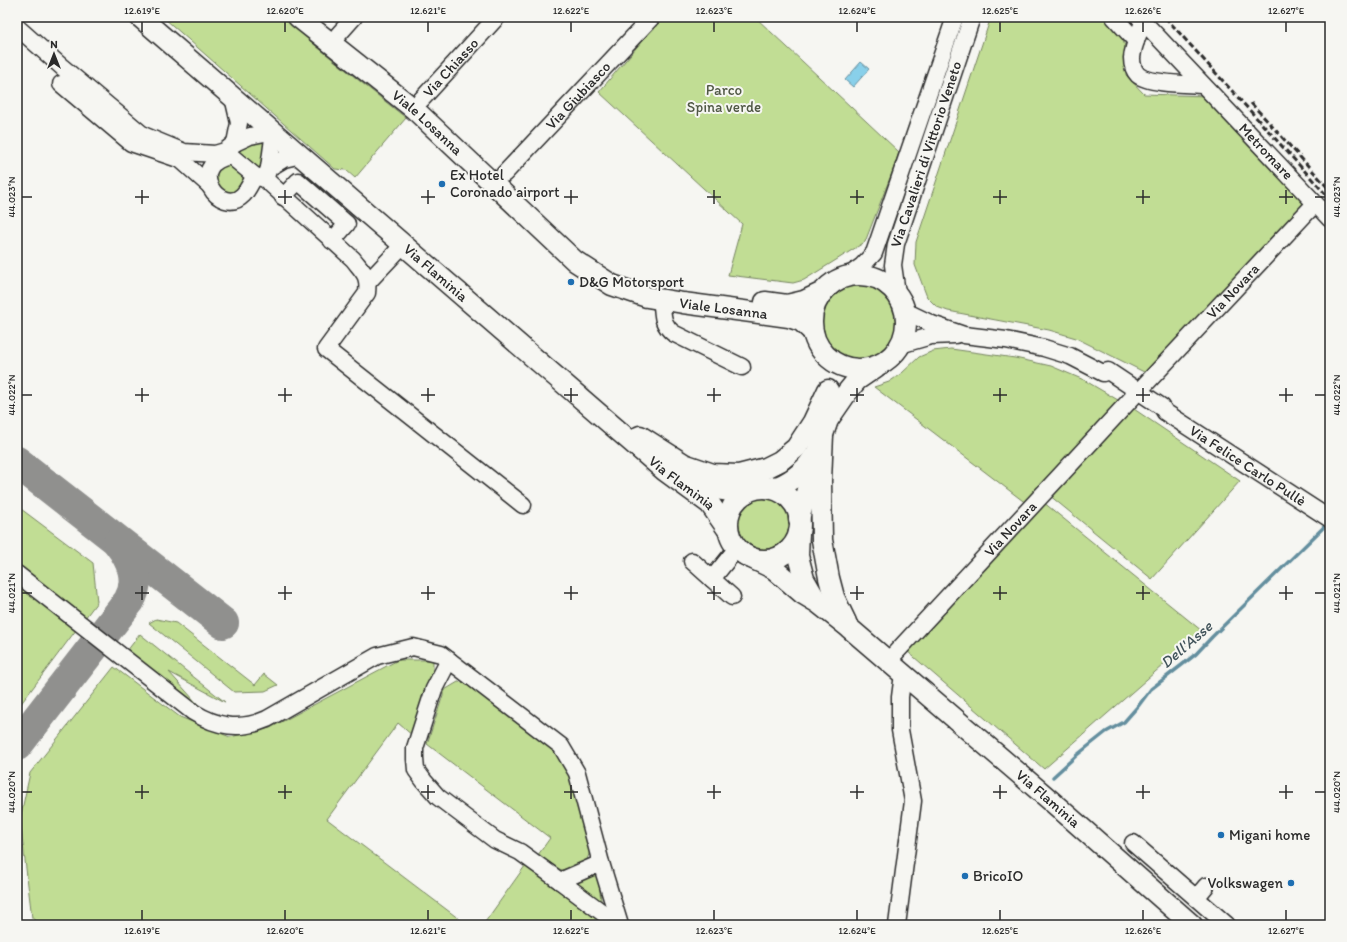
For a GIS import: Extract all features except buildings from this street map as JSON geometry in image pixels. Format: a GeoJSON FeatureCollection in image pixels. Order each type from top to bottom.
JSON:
{"type":"FeatureCollection","features":[{"type":"Feature","properties":{"kind":"main road","name":"Via Flaminia"},"geometry":{"type":"LineString","coordinates":[[140,17],[274,131],[403,245],[665,471],[710,504],[728,530]]}},
{"type":"Feature","properties":{"kind":"main road","name":"Viale Losanna"},"geometry":{"type":"LineString","coordinates":[[298,17],[414,109],[575,261],[612,285],[647,297],[683,304],[789,317],[801,320],[813,332]]}},
{"type":"Feature","properties":{"kind":"main road","name":"Viale Losanna"},"geometry":{"type":"LineString","coordinates":[[317,17],[346,23],[421,100],[547,214],[583,252],[618,274],[649,285],[787,305],[804,301],[823,292]]}},
{"type":"Feature","properties":{"kind":"main road","name":"Via Cavalieri di Vittorio Veneto"},"geometry":{"type":"LineString","coordinates":[[865,275],[874,278],[890,287],[901,302],[906,328],[900,345],[895,352],[881,364],[857,369],[841,365],[827,356],[821,349],[813,332],[812,315],[818,299],[834,282],[847,276],[865,275]]}},
{"type":"Feature","properties":{"kind":"main road"},"geometry":{"type":"LineString","coordinates":[[827,356],[829,377],[823,435],[822,540],[834,597],[847,626]]}},
{"type":"Feature","properties":{"kind":"main road"},"geometry":{"type":"LineString","coordinates":[[823,435],[795,541],[786,552],[773,559],[758,560],[741,551],[730,537],[728,530],[728,518],[732,506],[746,493],[759,488],[780,485],[801,473],[810,463],[823,435],[848,392],[857,380],[881,364]]}},
{"type":"Feature","properties":{"kind":"main road"},"geometry":{"type":"LineString","coordinates":[[596,411],[646,439],[684,464],[713,474],[739,474],[766,468],[780,461],[796,448],[813,422],[828,390]]}},
{"type":"Feature","properties":{"kind":"main road"},"geometry":{"type":"LineString","coordinates":[[665,471],[701,487],[746,493]]}},
{"type":"Feature","properties":{"kind":"main road"},"geometry":{"type":"LineString","coordinates":[[766,488],[780,492],[791,500],[795,506],[800,523]]}},
{"type":"Feature","properties":{"kind":"main road","name":"Via Flaminia"},"geometry":{"type":"LineString","coordinates":[[800,523],[798,556],[804,579],[818,603]]}},
{"type":"Feature","properties":{"kind":"main road","name":"Via Flaminia"},"geometry":{"type":"LineString","coordinates":[[741,551],[774,569],[803,594],[818,603],[847,626],[1050,800],[1192,925]]}},
{"type":"Feature","properties":{"kind":"street","name":"Via Chiasso"},"geometry":{"type":"LineString","coordinates":[[421,100],[497,17]]}},
{"type":"Feature","properties":{"kind":"street","name":"Via Giubiasco"},"geometry":{"type":"LineString","coordinates":[[504,174],[652,17]]}},
{"type":"Feature","properties":{"kind":"street","name":"Via Cavalieri di Vittorio Veneto"},"geometry":{"type":"LineString","coordinates":[[847,276],[862,266],[874,253],[956,17]]}},
{"type":"Feature","properties":{"kind":"street","name":"Via Cavalieri di Vittorio Veneto"},"geometry":{"type":"LineString","coordinates":[[901,302],[893,265],[896,244],[972,17]]}},
{"type":"Feature","properties":{"kind":"street"},"geometry":{"type":"LineString","coordinates":[[1114,17],[1136,41]]}},
{"type":"Feature","properties":{"kind":"street","name":"Metromare"},"geometry":{"type":"LineString","coordinates":[[1141,20],[1132,59],[1133,67],[1138,75],[1150,80],[1203,85]]}},
{"type":"Feature","properties":{"kind":"street","name":"Metromare"},"geometry":{"type":"LineString","coordinates":[[1141,20],[1330,219]]}},
{"type":"Feature","properties":{"kind":"street"},"geometry":{"type":"LineString","coordinates":[[17,27],[143,135],[184,152],[215,154],[231,150]]}},
{"type":"Feature","properties":{"kind":"street"},"geometry":{"type":"LineString","coordinates":[[61,84],[131,143],[180,160],[209,185]]}},
{"type":"Feature","properties":{"kind":"street"},"geometry":{"type":"LineString","coordinates":[[231,150],[239,123],[233,97]]}},
{"type":"Feature","properties":{"kind":"street"},"geometry":{"type":"LineString","coordinates":[[263,174],[274,131],[250,136],[218,160],[209,171],[208,178],[212,191],[217,196],[230,200],[243,195],[263,174],[284,159],[301,155]]}},
{"type":"Feature","properties":{"kind":"street"},"geometry":{"type":"LineString","coordinates":[[231,150],[263,174],[283,197],[353,260],[364,272],[368,282],[367,293],[326,349],[523,506]]}},
{"type":"Feature","properties":{"kind":"street"},"geometry":{"type":"LineString","coordinates":[[283,197],[298,181],[347,224],[332,241]]}},
{"type":"Feature","properties":{"kind":"street","name":"Via Novara"},"geometry":{"type":"LineString","coordinates":[[888,662],[1136,394],[1311,208]]}},
{"type":"Feature","properties":{"kind":"street"},"geometry":{"type":"LineString","coordinates":[[368,282],[403,245]]}},
{"type":"Feature","properties":{"kind":"street"},"geometry":{"type":"LineString","coordinates":[[661,299],[663,306],[662,316],[668,329],[673,333],[742,367]]}},
{"type":"Feature","properties":{"kind":"street","name":"Via Felice Carlo Pullè"},"geometry":{"type":"LineString","coordinates":[[901,302],[932,324],[964,335]]}},
{"type":"Feature","properties":{"kind":"street","name":"Via Felice Carlo Pullè"},"geometry":{"type":"LineString","coordinates":[[900,345],[931,336],[964,335],[1006,340],[1044,348],[1070,356],[1103,373],[1108,372],[1136,394],[1162,407],[1165,412],[1328,518]]}},
{"type":"Feature","properties":{"kind":"street"},"geometry":{"type":"LineString","coordinates":[[712,579],[741,551]]}},
{"type":"Feature","properties":{"kind":"street"},"geometry":{"type":"LineString","coordinates":[[692,561],[732,597]]}},
{"type":"Feature","properties":{"kind":"street"},"geometry":{"type":"LineString","coordinates":[[17,574],[193,712],[206,720],[220,724],[233,726],[256,724],[377,656],[413,647],[441,654],[561,746],[577,774],[601,863],[620,925]]}},
{"type":"Feature","properties":{"kind":"street"},"geometry":{"type":"LineString","coordinates":[[449,660],[434,689],[415,748],[414,759],[416,770],[438,797],[495,840],[520,852],[620,925]]}},
{"type":"Feature","properties":{"kind":"street"},"geometry":{"type":"LineString","coordinates":[[897,925],[913,801],[900,730],[900,697],[903,674]]}},
{"type":"Feature","properties":{"kind":"street"},"geometry":{"type":"LineString","coordinates":[[1133,843],[1197,892],[1227,925]]}},
{"type":"Feature","properties":{"kind":"street"},"geometry":{"type":"LineString","coordinates":[[560,881],[601,863]]}},
{"type":"Feature","properties":{"kind":"street"},"geometry":{"type":"LineString","coordinates":[[1125,867],[1197,892]]}},
{"type":"Feature","properties":{"kind":"green space"},"geometry":{"type":"Polygon","coordinates":[[[283,17],[316,46],[406,118],[355,178],[346,170],[335,169],[164,18],[283,17]]]}},
{"type":"Feature","properties":{"kind":"green space","name":"Parco Spina verde"},"geometry":{"type":"Polygon","coordinates":[[[662,17],[755,17],[899,152],[865,242],[804,280],[793,283],[728,275],[742,224],[599,92],[662,17]]]}},
{"type":"Feature","properties":{"kind":"green space"},"geometry":{"type":"Polygon","coordinates":[[[991,17],[1106,17],[1120,32],[1127,52],[1126,75],[1144,94],[1207,96],[1307,202],[1148,374],[1076,338],[1049,330],[948,311],[937,307],[927,297],[915,265],[916,242],[991,17]]]}},
{"type":"Feature","properties":{"kind":"green space"},"geometry":{"type":"Polygon","coordinates":[[[262,137],[268,143],[260,171],[237,153],[238,146],[262,137]]]}},
{"type":"Feature","properties":{"kind":"green space"},"geometry":{"type":"Polygon","coordinates":[[[229,164],[243,173],[242,183],[234,192],[229,192],[220,187],[215,177],[216,172],[220,167],[229,164]]]}},
{"type":"Feature","properties":{"kind":"green space"},"geometry":{"type":"Polygon","coordinates":[[[859,284],[874,287],[886,295],[894,307],[897,322],[894,337],[886,349],[874,357],[859,360],[844,357],[832,349],[824,337],[821,322],[824,307],[832,295],[844,287],[859,284]]]}},
{"type":"Feature","properties":{"kind":"green space"},"geometry":{"type":"Polygon","coordinates":[[[951,349],[1015,358],[1051,366],[1084,380],[1123,403],[1027,504],[874,387],[889,382],[902,373],[919,357],[933,351],[951,349]]]}},
{"type":"Feature","properties":{"kind":"green space"},"geometry":{"type":"Polygon","coordinates":[[[1131,407],[1240,481],[1152,579],[1049,495],[1131,407]]]}},
{"type":"Feature","properties":{"kind":"green space"},"geometry":{"type":"Polygon","coordinates":[[[759,497],[769,497],[779,501],[787,509],[791,519],[791,529],[787,539],[779,547],[769,551],[759,551],[749,547],[741,539],[737,529],[737,519],[741,509],[749,501],[759,497]]]}},
{"type":"Feature","properties":{"kind":"green space"},"geometry":{"type":"Polygon","coordinates":[[[1043,502],[1202,631],[1044,769],[907,651],[1043,502]]]}},
{"type":"Feature","properties":{"kind":"green space"},"geometry":{"type":"Polygon","coordinates":[[[17,506],[93,563],[97,602],[17,709],[17,506]]]}},
{"type":"Feature","properties":{"kind":"green space"},"geometry":{"type":"Polygon","coordinates":[[[156,619],[176,623],[255,685],[264,674],[278,685],[265,691],[234,692],[149,623],[156,619]]]}},
{"type":"Feature","properties":{"kind":"green space"},"geometry":{"type":"Polygon","coordinates":[[[140,634],[225,702],[169,672],[202,709],[127,651],[140,634]]]}},
{"type":"Feature","properties":{"kind":"green space"},"geometry":{"type":"Polygon","coordinates":[[[398,660],[433,660],[433,672],[413,736],[398,723],[327,819],[467,925],[42,925],[32,918],[20,819],[30,773],[114,667],[180,717],[230,737],[270,728],[398,660]]]}},
{"type":"Feature","properties":{"kind":"green space"},"geometry":{"type":"Polygon","coordinates":[[[458,682],[475,684],[556,745],[574,775],[592,846],[585,865],[561,870],[538,855],[550,838],[427,744],[443,691],[458,682]]]}},
{"type":"Feature","properties":{"kind":"green space"},"geometry":{"type":"Polygon","coordinates":[[[525,866],[604,925],[483,925],[525,866]]]}},
{"type":"Feature","properties":{"kind":"green space"},"geometry":{"type":"Polygon","coordinates":[[[591,873],[598,877],[602,907],[576,890],[576,882],[591,873]]]}},
{"type":"Feature","properties":{"kind":"water"},"geometry":{"type":"Polygon","coordinates":[[[861,62],[869,69],[853,87],[845,80],[861,62]]]}},
{"type":"Feature","properties":{"kind":"waterway","name":"Dell'Asse"},"geometry":{"type":"LineString","coordinates":[[1053,777],[1077,755],[1106,732],[1124,722],[1151,689],[1196,654],[1329,522]]}},
{"type":"Feature","properties":{"kind":"taxiway"},"geometry":{"type":"LineString","coordinates":[[17,462],[223,623]]}},
{"type":"Feature","properties":{"kind":"taxiway"},"geometry":{"type":"LineString","coordinates":[[17,745],[129,601],[133,593],[135,578],[128,556],[119,543]]}},
{"type":"Feature","properties":{"kind":"railway"},"geometry":{"type":"LineString","coordinates":[[1165,17],[1330,199]]}},
{"type":"Feature","properties":{"kind":"railway"},"geometry":{"type":"LineString","coordinates":[[1251,103],[1330,190]]}},
{"type":"Feature","properties":{"kind":"place","name":"Ex Hotel Coronado airport"},"geometry":{"type":"Point","coordinates":[442,184]}},
{"type":"Feature","properties":{"kind":"place","name":"D&G Motorsport"},"geometry":{"type":"Point","coordinates":[571,282]}},
{"type":"Feature","properties":{"kind":"place","name":"Migani home"},"geometry":{"type":"Point","coordinates":[1221,835]}},
{"type":"Feature","properties":{"kind":"place","name":"BricoIO"},"geometry":{"type":"Point","coordinates":[965,876]}},
{"type":"Feature","properties":{"kind":"place","name":"Volkswagen"},"geometry":{"type":"Point","coordinates":[1291,883]}}]}
